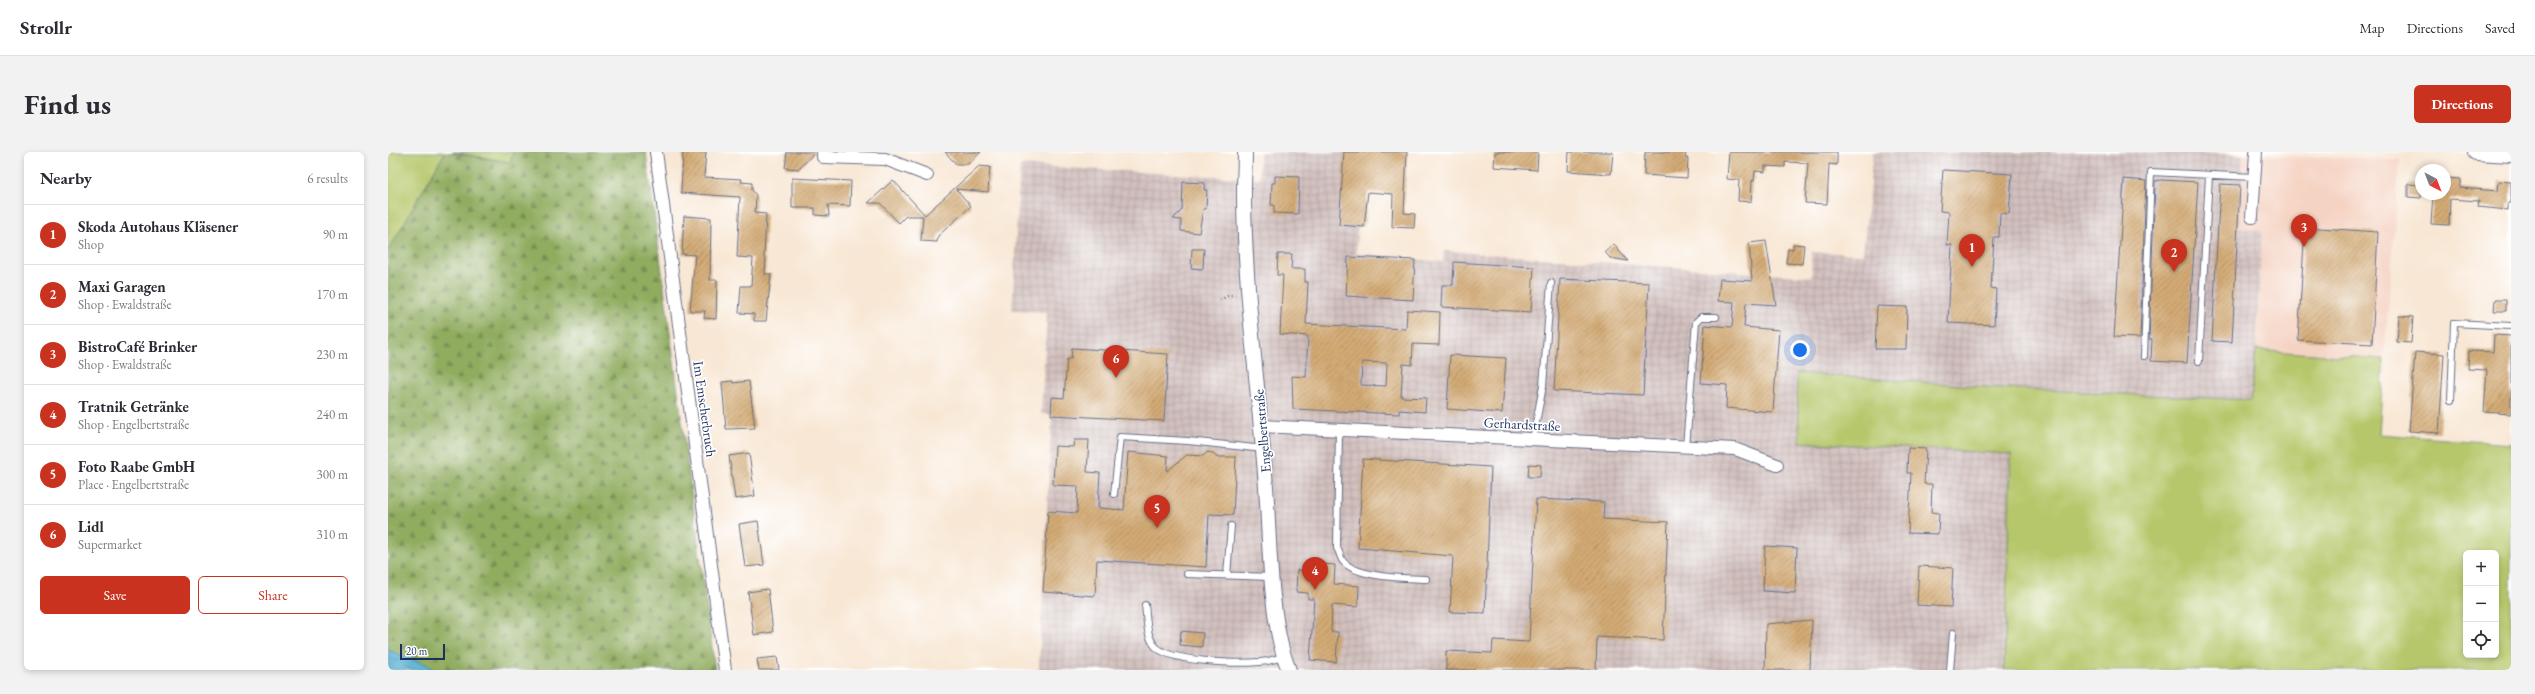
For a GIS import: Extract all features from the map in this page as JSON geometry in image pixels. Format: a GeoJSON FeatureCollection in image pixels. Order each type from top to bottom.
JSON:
{"type":"FeatureCollection","features":[{"type":"Feature","properties":{"kind":"main road"},"geometry":{"type":"LineString","coordinates":[[2476,152],[2511,154]]}},
{"type":"Feature","properties":{"kind":"street","name":"Im Emscherbruch"},"geometry":{"type":"LineString","coordinates":[[656,152],[725,670]]}},
{"type":"Feature","properties":{"kind":"street"},"geometry":{"type":"LineString","coordinates":[[823,152],[823,157],[885,159],[927,175]]}},
{"type":"Feature","properties":{"kind":"street","name":"Engelbertstraße"},"geometry":{"type":"LineString","coordinates":[[1235,152],[1244,191]]}},
{"type":"Feature","properties":{"kind":"street","name":"Engelbertstraße"},"geometry":{"type":"LineString","coordinates":[[1245,152],[1244,191],[1253,338],[1264,449],[1276,620],[1286,664]]}},
{"type":"Feature","properties":{"kind":"street"},"geometry":{"type":"LineString","coordinates":[[2252,217],[2256,152]]}},
{"type":"Feature","properties":{"kind":"street","name":"Gerhardstraße"},"geometry":{"type":"LineString","coordinates":[[1262,426],[1735,450],[1777,465]]}},
{"type":"Feature","properties":{"kind":"lane"},"geometry":{"type":"LineString","coordinates":[[2144,356],[2151,172],[2254,177]]}},
{"type":"Feature","properties":{"kind":"lane"},"geometry":{"type":"LineString","coordinates":[[2199,361],[2209,175]]}},
{"type":"Feature","properties":{"kind":"lane"},"geometry":{"type":"LineString","coordinates":[[1533,439],[1543,386],[1551,282]]}},
{"type":"Feature","properties":{"kind":"lane"},"geometry":{"type":"LineString","coordinates":[[1686,447],[1696,322],[1701,317],[1716,317]]}},
{"type":"Feature","properties":{"kind":"lane"},"geometry":{"type":"LineString","coordinates":[[2451,400],[2454,323],[2511,326]]}},
{"type":"Feature","properties":{"kind":"lane"},"geometry":{"type":"LineString","coordinates":[[1339,430],[1338,548],[1342,560],[1352,568],[1383,576],[1426,579]]}},
{"type":"Feature","properties":{"kind":"lane"},"geometry":{"type":"LineString","coordinates":[[1114,494],[1120,437],[1188,441],[1264,449]]}},
{"type":"Feature","properties":{"kind":"lane"},"geometry":{"type":"LineString","coordinates":[[1227,575],[1230,526]]}},
{"type":"Feature","properties":{"kind":"lane"},"geometry":{"type":"LineString","coordinates":[[1187,574],[1273,577]]}},
{"type":"Feature","properties":{"kind":"lane"},"geometry":{"type":"LineString","coordinates":[[1145,605],[1149,636],[1156,648],[1161,652],[1198,659],[1286,664]]}},
{"type":"Feature","properties":{"kind":"lane"},"geometry":{"type":"LineString","coordinates":[[1950,670],[1953,633]]}},
{"type":"Feature","properties":{"kind":"shaded area"},"geometry":{"type":"Polygon","coordinates":[[[1260,152],[1362,152],[1356,253],[1443,262],[1444,251],[1812,277],[1811,252],[1863,254],[1873,152],[2186,152],[2243,155],[2239,228],[2262,230],[2256,350],[2384,359],[2379,434],[2511,444],[2511,667],[2498,670],[1039,670],[1052,415],[1041,414],[1047,312],[1012,310],[1020,165],[1259,179],[1260,152]]]}},
{"type":"Feature","properties":{"kind":"shaded area"},"geometry":{"type":"Polygon","coordinates":[[[2243,155],[2400,159],[2384,359],[2256,350],[2262,230],[2239,228],[2243,155]]]}},
{"type":"Feature","properties":{"kind":"green space"},"geometry":{"type":"Polygon","coordinates":[[[388,152],[445,152],[388,251],[388,152]]]}},
{"type":"Feature","properties":{"kind":"green space"},"geometry":{"type":"Polygon","coordinates":[[[445,152],[510,162],[513,152],[646,152],[715,670],[433,670],[430,666],[388,650],[388,251],[445,152]]]}},
{"type":"Feature","properties":{"kind":"green space"},"geometry":{"type":"Polygon","coordinates":[[[452,152],[513,152],[510,162],[452,152]]]}},
{"type":"Feature","properties":{"kind":"green space"},"geometry":{"type":"Polygon","coordinates":[[[2256,350],[2384,359],[2379,434],[2511,444],[2511,667],[2491,670],[2004,670],[2011,454],[1800,442],[1796,373],[2000,388],[2251,400],[2256,350]]]}},
{"type":"Feature","properties":{"kind":"water"},"geometry":{"type":"Polygon","coordinates":[[[388,650],[430,666],[433,670],[388,670],[388,650]]]}},
{"type":"Feature","properties":{"kind":"building"},"geometry":{"type":"Polygon","coordinates":[[[683,152],[706,152],[704,177],[742,179],[741,182],[752,183],[752,190],[756,195],[755,213],[766,214],[764,258],[766,259],[765,274],[771,274],[766,321],[754,321],[754,314],[739,313],[741,286],[751,286],[753,258],[737,257],[740,197],[681,193],[683,152]]]}},
{"type":"Feature","properties":{"kind":"building"},"geometry":{"type":"Polygon","coordinates":[[[787,152],[815,152],[799,169],[785,168],[787,152]]]}},
{"type":"Feature","properties":{"kind":"building"},"geometry":{"type":"Polygon","coordinates":[[[945,152],[981,152],[968,164],[956,164],[945,152]]]}},
{"type":"Feature","properties":{"kind":"building"},"geometry":{"type":"Polygon","coordinates":[[[1344,152],[1407,152],[1404,213],[1415,214],[1414,228],[1392,227],[1393,194],[1368,192],[1364,227],[1339,225],[1344,152]]]}},
{"type":"Feature","properties":{"kind":"building"},"geometry":{"type":"Polygon","coordinates":[[[1495,152],[1538,152],[1537,170],[1494,167],[1495,152]]]}},
{"type":"Feature","properties":{"kind":"building"},"geometry":{"type":"Polygon","coordinates":[[[1569,152],[1613,152],[1611,174],[1568,171],[1569,152]]]}},
{"type":"Feature","properties":{"kind":"building"},"geometry":{"type":"Polygon","coordinates":[[[1645,152],[1686,152],[1685,158],[1688,158],[1687,178],[1644,175],[1645,152]]]}},
{"type":"Feature","properties":{"kind":"building"},"geometry":{"type":"Polygon","coordinates":[[[1729,152],[1837,152],[1837,165],[1829,164],[1827,204],[1805,203],[1808,163],[1785,162],[1785,167],[1765,166],[1765,172],[1755,171],[1754,181],[1752,180],[1751,202],[1738,201],[1739,180],[1727,179],[1729,152]]]}},
{"type":"Feature","properties":{"kind":"building"},"geometry":{"type":"Polygon","coordinates":[[[979,166],[990,167],[988,192],[956,189],[971,206],[938,236],[937,242],[921,241],[923,216],[906,216],[899,223],[880,203],[868,203],[893,180],[925,215],[979,166]]]}},
{"type":"Feature","properties":{"kind":"building"},"geometry":{"type":"Polygon","coordinates":[[[1943,170],[2012,174],[2009,214],[2000,213],[1999,237],[1994,237],[1991,288],[1996,289],[1994,325],[1948,323],[1952,245],[1947,245],[1949,212],[1940,211],[1943,170]]]}},
{"type":"Feature","properties":{"kind":"building"},"geometry":{"type":"Polygon","coordinates":[[[1275,176],[1299,177],[1298,214],[1274,213],[1274,205],[1271,205],[1272,183],[1275,183],[1275,176]]]}},
{"type":"Feature","properties":{"kind":"building"},"geometry":{"type":"Polygon","coordinates":[[[792,178],[851,181],[850,206],[828,205],[829,216],[815,215],[815,208],[792,208],[792,178]]]}},
{"type":"Feature","properties":{"kind":"building"},"geometry":{"type":"Polygon","coordinates":[[[2451,178],[2460,179],[2460,188],[2498,191],[2499,181],[2511,182],[2511,203],[2508,203],[2508,210],[2478,207],[2479,201],[2451,199],[2451,178]]]}},
{"type":"Feature","properties":{"kind":"building"},"geometry":{"type":"Polygon","coordinates":[[[2124,179],[2146,181],[2140,338],[2114,337],[2124,179]]]}},
{"type":"Feature","properties":{"kind":"building"},"geometry":{"type":"Polygon","coordinates":[[[2155,181],[2198,182],[2187,363],[2151,361],[2152,339],[2149,339],[2155,181]]]}},
{"type":"Feature","properties":{"kind":"building"},"geometry":{"type":"Polygon","coordinates":[[[1183,182],[1205,183],[1204,190],[1207,190],[1206,209],[1203,209],[1199,233],[1181,231],[1181,220],[1173,219],[1182,210],[1183,182]]]}},
{"type":"Feature","properties":{"kind":"building"},"geometry":{"type":"Polygon","coordinates":[[[2220,184],[2240,185],[2232,342],[2212,341],[2220,184]]]}},
{"type":"Feature","properties":{"kind":"building"},"geometry":{"type":"Polygon","coordinates":[[[2408,184],[2415,185],[2415,198],[2408,197],[2408,184]]]}},
{"type":"Feature","properties":{"kind":"building"},"geometry":{"type":"Polygon","coordinates":[[[2433,200],[2450,200],[2449,225],[2431,224],[2433,200]]]}},
{"type":"Feature","properties":{"kind":"building"},"geometry":{"type":"Polygon","coordinates":[[[684,216],[711,218],[710,280],[717,280],[716,319],[704,318],[705,311],[690,311],[695,255],[682,254],[684,216]]]}},
{"type":"Feature","properties":{"kind":"building"},"geometry":{"type":"Polygon","coordinates":[[[2305,227],[2378,232],[2372,344],[2298,340],[2305,227]]]}},
{"type":"Feature","properties":{"kind":"building"},"geometry":{"type":"Polygon","coordinates":[[[1766,241],[1776,305],[1746,303],[1744,327],[1779,330],[1773,412],[1726,408],[1727,385],[1701,383],[1705,325],[1732,327],[1734,302],[1718,301],[1720,279],[1752,281],[1749,243],[1766,241]]]}},
{"type":"Feature","properties":{"kind":"building"},"geometry":{"type":"Polygon","coordinates":[[[1614,244],[1628,261],[1610,258],[1605,252],[1614,244]]]}},
{"type":"Feature","properties":{"kind":"building"},"geometry":{"type":"Polygon","coordinates":[[[1793,244],[1804,245],[1802,264],[1786,263],[1788,249],[1793,249],[1793,244]]]}},
{"type":"Feature","properties":{"kind":"building"},"geometry":{"type":"Polygon","coordinates":[[[1192,249],[1204,249],[1203,269],[1191,268],[1192,249]]]}},
{"type":"Feature","properties":{"kind":"building"},"geometry":{"type":"Polygon","coordinates":[[[1278,254],[1292,254],[1291,269],[1305,269],[1305,282],[1308,282],[1306,324],[1406,329],[1407,310],[1440,312],[1439,345],[1413,344],[1412,365],[1403,364],[1401,397],[1426,398],[1425,412],[1399,410],[1399,414],[1293,409],[1292,376],[1306,377],[1308,336],[1280,334],[1283,275],[1277,275],[1278,254]],[[1362,362],[1361,385],[1386,386],[1387,363],[1362,362]]]}},
{"type":"Feature","properties":{"kind":"building"},"geometry":{"type":"Polygon","coordinates":[[[1348,257],[1415,260],[1413,300],[1346,296],[1348,257]]]}},
{"type":"Feature","properties":{"kind":"building"},"geometry":{"type":"Polygon","coordinates":[[[1454,262],[1534,267],[1531,312],[1441,307],[1442,285],[1453,285],[1454,262]]]}},
{"type":"Feature","properties":{"kind":"building"},"geometry":{"type":"Polygon","coordinates":[[[1560,279],[1649,283],[1643,395],[1554,391],[1560,279]]]}},
{"type":"Feature","properties":{"kind":"building"},"geometry":{"type":"Polygon","coordinates":[[[2495,300],[2506,300],[2506,311],[2494,311],[2495,300]]]}},
{"type":"Feature","properties":{"kind":"building"},"geometry":{"type":"Polygon","coordinates":[[[1877,306],[1907,307],[1906,349],[1875,349],[1877,306]]]}},
{"type":"Feature","properties":{"kind":"building"},"geometry":{"type":"Polygon","coordinates":[[[2399,316],[2413,317],[2411,343],[2397,342],[2399,316]]]}},
{"type":"Feature","properties":{"kind":"building"},"geometry":{"type":"Polygon","coordinates":[[[2494,335],[2511,336],[2511,414],[2484,412],[2487,370],[2468,369],[2469,351],[2493,352],[2494,335]]]}},
{"type":"Feature","properties":{"kind":"building"},"geometry":{"type":"Polygon","coordinates":[[[1072,348],[1168,354],[1164,421],[1051,415],[1052,397],[1064,398],[1067,359],[1071,359],[1072,348]]]}},
{"type":"Feature","properties":{"kind":"building"},"geometry":{"type":"Polygon","coordinates":[[[2415,352],[2444,354],[2439,433],[2409,431],[2415,352]]]}},
{"type":"Feature","properties":{"kind":"building"},"geometry":{"type":"Polygon","coordinates":[[[1450,355],[1506,358],[1502,413],[1447,409],[1450,355]]]}},
{"type":"Feature","properties":{"kind":"building"},"geometry":{"type":"Polygon","coordinates":[[[733,381],[733,383],[749,381],[755,428],[726,429],[722,382],[733,381]]]}},
{"type":"Feature","properties":{"kind":"building"},"geometry":{"type":"Polygon","coordinates":[[[1074,440],[1089,440],[1087,472],[1100,473],[1098,508],[1124,510],[1128,452],[1168,456],[1167,471],[1187,455],[1203,456],[1207,452],[1213,453],[1216,457],[1236,457],[1233,515],[1209,514],[1206,567],[1097,560],[1095,596],[1043,592],[1048,511],[1077,513],[1078,486],[1053,485],[1055,446],[1073,447],[1074,440]]]}},
{"type":"Feature","properties":{"kind":"building"},"geometry":{"type":"Polygon","coordinates":[[[1908,448],[1926,449],[1924,484],[1932,484],[1931,512],[1939,513],[1938,534],[1908,533],[1911,473],[1907,473],[1908,448]]]}},
{"type":"Feature","properties":{"kind":"building"},"geometry":{"type":"Polygon","coordinates":[[[749,453],[755,496],[735,499],[729,456],[749,453]]]}},
{"type":"Feature","properties":{"kind":"building"},"geometry":{"type":"Polygon","coordinates":[[[1363,459],[1491,467],[1485,613],[1450,612],[1453,556],[1358,548],[1363,459]]]}},
{"type":"Feature","properties":{"kind":"building"},"geometry":{"type":"Polygon","coordinates":[[[1529,464],[1541,465],[1540,477],[1528,477],[1529,464]]]}},
{"type":"Feature","properties":{"kind":"building"},"geometry":{"type":"Polygon","coordinates":[[[1536,499],[1604,502],[1603,519],[1668,522],[1663,640],[1597,637],[1596,670],[1446,670],[1446,651],[1492,653],[1493,640],[1529,642],[1536,499]]]}},
{"type":"Feature","properties":{"kind":"building"},"geometry":{"type":"Polygon","coordinates":[[[758,521],[764,565],[745,567],[739,524],[758,521]]]}},
{"type":"Feature","properties":{"kind":"building"},"geometry":{"type":"Polygon","coordinates":[[[1765,546],[1797,548],[1795,593],[1763,591],[1765,546]]]}},
{"type":"Feature","properties":{"kind":"building"},"geometry":{"type":"Polygon","coordinates":[[[1322,564],[1335,565],[1334,584],[1359,586],[1358,607],[1332,605],[1331,632],[1338,632],[1336,662],[1310,660],[1314,599],[1308,599],[1308,593],[1296,592],[1297,570],[1321,571],[1322,564]]]}},
{"type":"Feature","properties":{"kind":"building"},"geometry":{"type":"Polygon","coordinates":[[[1919,566],[1953,568],[1951,607],[1917,605],[1919,566]]]}},
{"type":"Feature","properties":{"kind":"building"},"geometry":{"type":"Polygon","coordinates":[[[768,589],[773,632],[754,635],[748,592],[768,589]]]}},
{"type":"Feature","properties":{"kind":"building"},"geometry":{"type":"Polygon","coordinates":[[[1812,620],[1810,670],[1765,670],[1766,624],[1812,620]]]}},
{"type":"Feature","properties":{"kind":"building"},"geometry":{"type":"Polygon","coordinates":[[[1181,631],[1203,633],[1202,647],[1180,645],[1181,631]]]}},
{"type":"Feature","properties":{"kind":"building"},"geometry":{"type":"Polygon","coordinates":[[[777,657],[779,670],[759,670],[757,659],[777,657]]]}},
{"type":"Feature","properties":{"kind":"place","name":"BistroCafé Brinker"},"geometry":{"type":"Point","coordinates":[2304,247]}},
{"type":"Feature","properties":{"kind":"place","name":"Skoda Autohaus Kläsener"},"geometry":{"type":"Point","coordinates":[1972,267]}},
{"type":"Feature","properties":{"kind":"place","name":"Maxi Garagen"},"geometry":{"type":"Point","coordinates":[2174,272]}},
{"type":"Feature","properties":{"kind":"place","name":"Lidl"},"geometry":{"type":"Point","coordinates":[1116,378]}},
{"type":"Feature","properties":{"kind":"place","name":"Foto Raabe GmbH"},"geometry":{"type":"Point","coordinates":[1157,528]}},
{"type":"Feature","properties":{"kind":"place","name":"Tratnik Getränke"},"geometry":{"type":"Point","coordinates":[1315,590]}}]}
